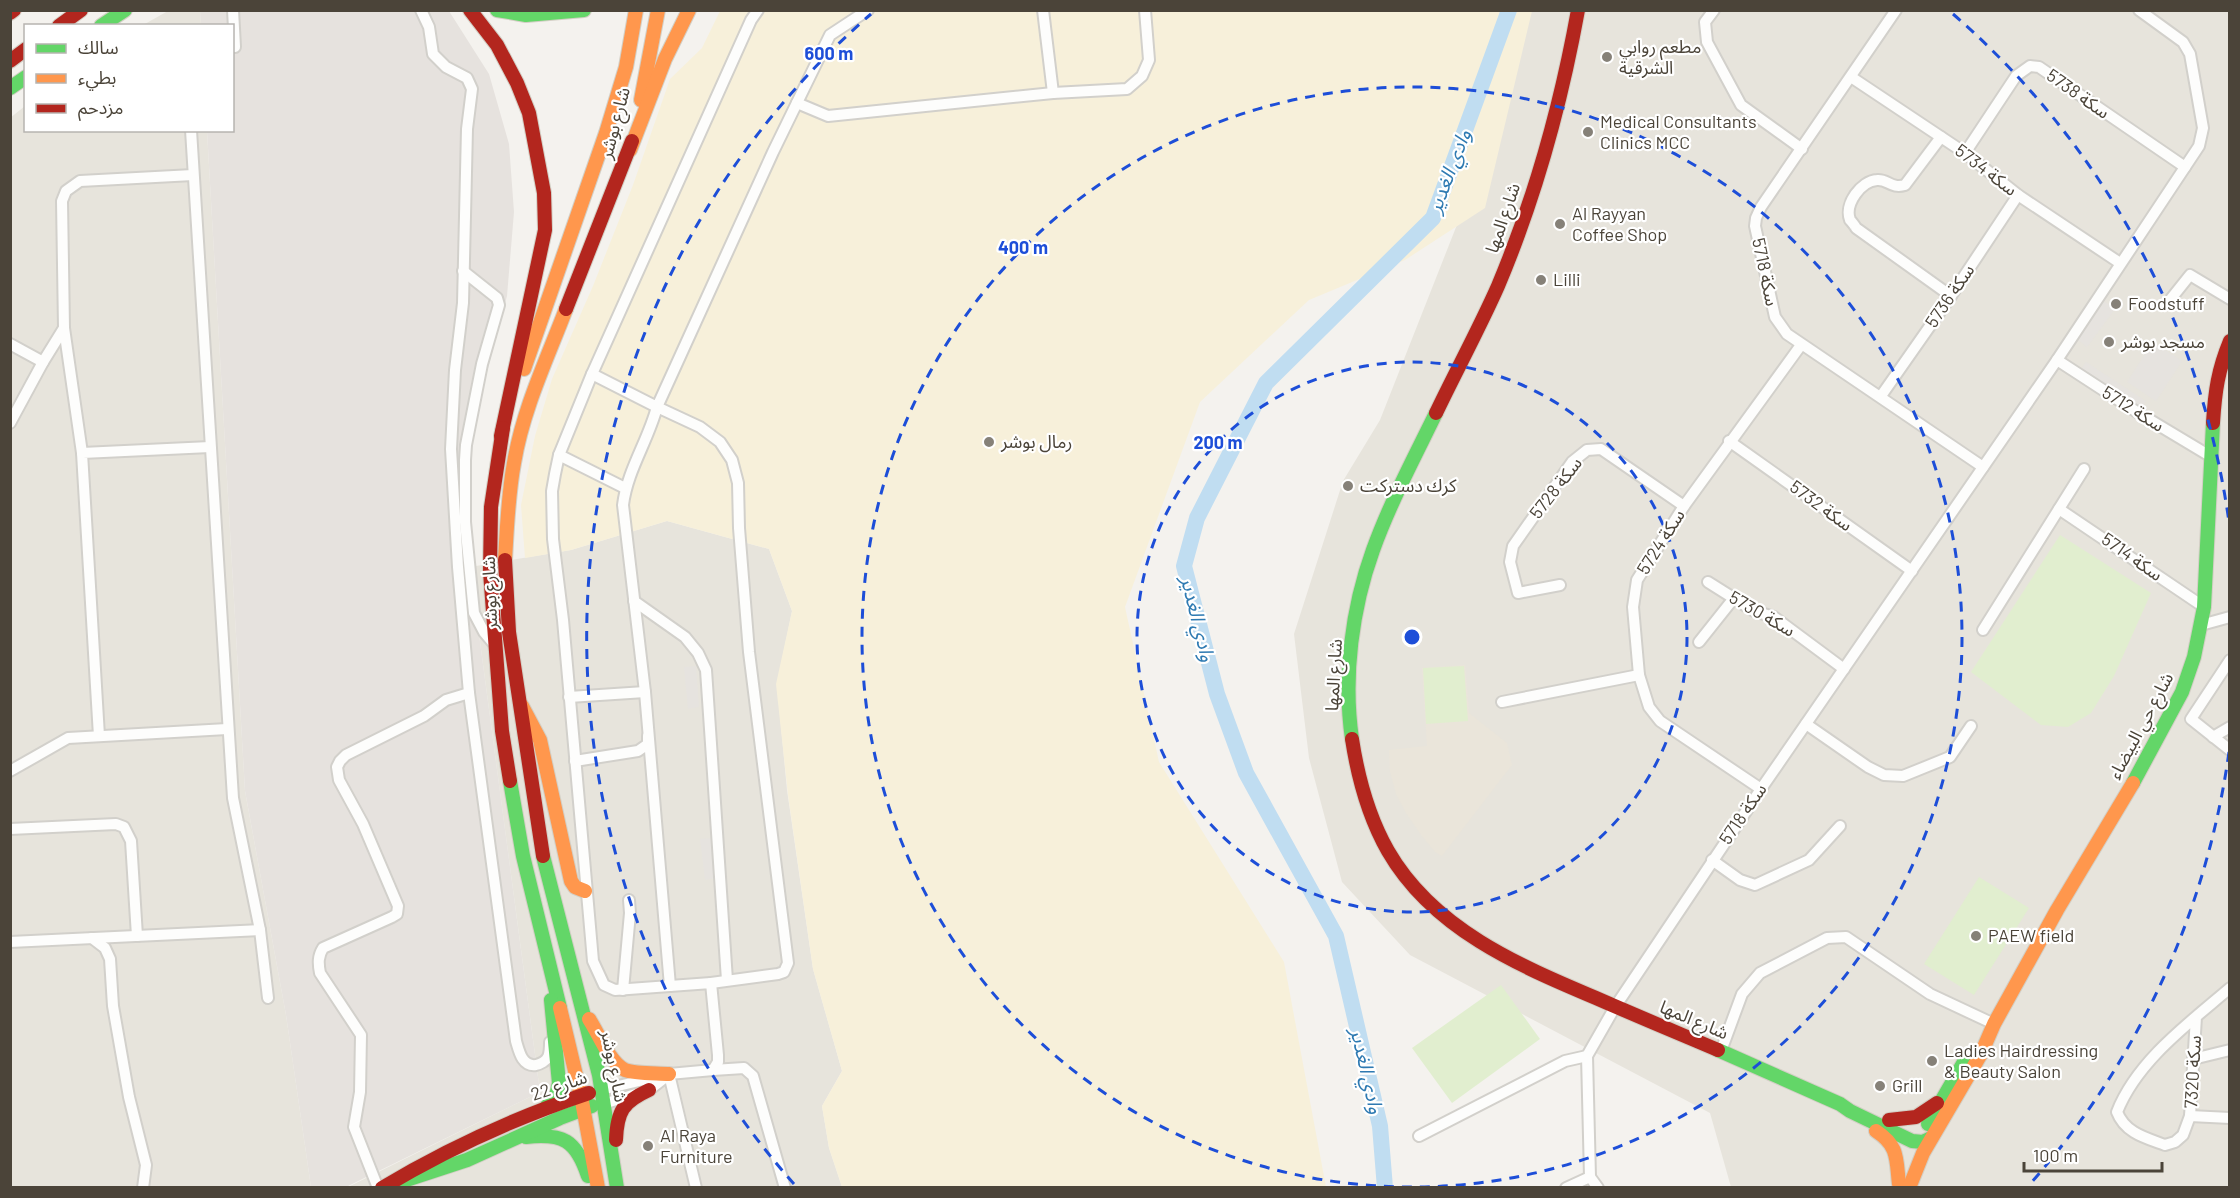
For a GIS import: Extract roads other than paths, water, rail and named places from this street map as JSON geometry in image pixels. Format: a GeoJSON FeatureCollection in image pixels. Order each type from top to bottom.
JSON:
{"type":"FeatureCollection","features":[{"type":"Feature","properties":{"kind":"main road"},"geometry":{"type":"LineString","coordinates":[[62,24],[81,10]]}},
{"type":"Feature","properties":{"kind":"main road"},"geometry":{"type":"LineString","coordinates":[[470,10],[497,45],[517,83],[536,138],[544,194],[545,230],[501,436]]}},
{"type":"Feature","properties":{"kind":"main road"},"geometry":{"type":"LineString","coordinates":[[497,10],[526,15],[584,10]]}},
{"type":"Feature","properties":{"kind":"main road","name":"شارع بوشر"},"geometry":{"type":"LineString","coordinates":[[598,1188],[582,1102],[521,844],[502,731],[490,572],[491,507],[501,436],[606,133],[626,68],[636,10]]}},
{"type":"Feature","properties":{"kind":"main road","name":"شارع بوشر"},"geometry":{"type":"LineString","coordinates":[[616,1182],[602,1097],[583,1008],[542,852],[518,701],[509,632],[505,573],[507,518],[514,461],[529,404],[630,150],[648,67],[657,10]]}},
{"type":"Feature","properties":{"kind":"main road","name":"شارع المها"},"geometry":{"type":"LineString","coordinates":[[1578,10],[1561,94],[1543,159],[1502,276],[1415,457],[1373,552],[1362,591],[1349,672],[1349,718],[1356,765],[1383,840],[1413,886],[1453,924],[1497,953],[1527,969],[1840,1104],[1912,1141],[1923,1142]]}},
{"type":"Feature","properties":{"kind":"main road"},"geometry":{"type":"LineString","coordinates":[[104,24],[123,12]]}},
{"type":"Feature","properties":{"kind":"main road"},"geometry":{"type":"LineString","coordinates":[[630,150],[664,59],[686,13]]}},
{"type":"Feature","properties":{"kind":"main road"},"geometry":{"type":"LineString","coordinates":[[10,61],[24,51]]}},
{"type":"Feature","properties":{"kind":"main road"},"geometry":{"type":"LineString","coordinates":[[10,88],[24,78]]}},
{"type":"Feature","properties":{"kind":"main road","name":"شارع حي البيضاء"},"geometry":{"type":"LineString","coordinates":[[1994,1024],[2057,910],[2132,785],[2182,692],[2194,657],[2204,607],[2215,387],[2229,341]]}},
{"type":"Feature","properties":{"kind":"main road"},"geometry":{"type":"LineString","coordinates":[[518,701],[529,716],[540,740],[571,881],[575,887],[585,891]]}},
{"type":"Feature","properties":{"kind":"main road"},"geometry":{"type":"LineString","coordinates":[[544,1108],[554,1100],[558,1092],[545,943]]}},
{"type":"Feature","properties":{"kind":"main road"},"geometry":{"type":"LineString","coordinates":[[583,1008],[586,1018],[596,1028],[609,1056],[617,1064],[636,1073],[669,1074]]}},
{"type":"Feature","properties":{"kind":"main road"},"geometry":{"type":"LineString","coordinates":[[1902,1186],[1940,1102],[1970,1054],[1994,1024]]}},
{"type":"Feature","properties":{"kind":"main road"},"geometry":{"type":"LineString","coordinates":[[1923,1142],[1981,1054],[1994,1024]]}},
{"type":"Feature","properties":{"kind":"main road"},"geometry":{"type":"LineString","coordinates":[[616,1182],[619,1162],[616,1125],[618,1115],[622,1106],[633,1097],[649,1090]]}},
{"type":"Feature","properties":{"kind":"main road","name":"شارع 22"},"geometry":{"type":"LineString","coordinates":[[383,1187],[445,1153],[544,1108],[602,1097]]}},
{"type":"Feature","properties":{"kind":"main road","name":"شارع 22"},"geometry":{"type":"LineString","coordinates":[[383,1187],[422,1176],[514,1138],[582,1102]]}},
{"type":"Feature","properties":{"kind":"main road"},"geometry":{"type":"LineString","coordinates":[[1889,1120],[1916,1117],[1940,1102]]}},
{"type":"Feature","properties":{"kind":"main road","name":"شارع المها"},"geometry":{"type":"LineString","coordinates":[[1840,1104],[1859,1108],[1915,1131],[1923,1142]]}},
{"type":"Feature","properties":{"kind":"main road"},"geometry":{"type":"LineString","coordinates":[[1870,1121],[1874,1130],[1888,1138],[1894,1147],[1902,1186]]}},
{"type":"Feature","properties":{"kind":"main road"},"geometry":{"type":"LineString","coordinates":[[514,1138],[554,1136],[571,1142],[580,1153],[591,1188]]}},
{"type":"Feature","properties":{"kind":"street"},"geometry":{"type":"LineString","coordinates":[[421,10],[429,27],[433,54],[446,68],[467,78],[472,89],[466,129],[463,303],[455,369],[451,449],[469,693],[516,1041],[525,1062],[532,1066],[542,1063],[548,1057],[553,1024]]}},
{"type":"Feature","properties":{"kind":"street"},"geometry":{"type":"LineString","coordinates":[[592,374],[700,427],[720,441],[732,460],[738,483],[739,528],[749,652],[788,963],[784,972],[778,974],[711,983],[615,990],[604,985],[596,969],[593,961],[585,891],[575,761],[553,539],[552,491],[559,455],[592,374],[751,20],[758,10]]}},
{"type":"Feature","properties":{"kind":"street"},"geometry":{"type":"LineString","coordinates":[[670,986],[645,692],[623,505],[625,488],[651,430],[657,407],[830,35],[868,10]]}},
{"type":"Feature","properties":{"kind":"street"},"geometry":{"type":"LineString","coordinates":[[1043,10],[1053,93]]}},
{"type":"Feature","properties":{"kind":"street"},"geometry":{"type":"LineString","coordinates":[[797,103],[828,116],[1053,93],[1069,94],[1127,89],[1142,76],[1149,60],[1144,10]]}},
{"type":"Feature","properties":{"kind":"street"},"geometry":{"type":"LineString","coordinates":[[1714,10],[1705,22],[1707,42],[1741,105],[1802,149]]}},
{"type":"Feature","properties":{"kind":"street","name":"سكة 5718"},"geometry":{"type":"LineString","coordinates":[[1896,10],[1761,207],[1755,226],[1775,317],[1787,334],[1983,467]]}},
{"type":"Feature","properties":{"kind":"street","name":"سكة 5718"},"geometry":{"type":"LineString","coordinates":[[1587,1056],[1615,1007],[1712,861],[2057,360],[2199,146],[2203,128],[2190,54],[2183,42],[2139,10]]}},
{"type":"Feature","properties":{"kind":"street"},"geometry":{"type":"LineString","coordinates":[[234,28],[235,47]]}},
{"type":"Feature","properties":{"kind":"street","name":"سكة 5738"},"geometry":{"type":"LineString","coordinates":[[1965,153],[2016,76],[2030,66],[2039,67],[2185,167]]}},
{"type":"Feature","properties":{"kind":"street","name":"سكة 5734"},"geometry":{"type":"LineString","coordinates":[[1851,77],[1941,136],[2018,195],[2120,263]]}},
{"type":"Feature","properties":{"kind":"street"},"geometry":{"type":"LineString","coordinates":[[191,132],[233,798],[260,930],[268,998]]}},
{"type":"Feature","properties":{"kind":"street"},"geometry":{"type":"LineString","coordinates":[[1941,136],[1905,185],[1892,186],[1881,180],[1874,180],[1864,185],[1852,200],[1850,214],[1851,221],[1856,228],[1951,296]]}},
{"type":"Feature","properties":{"kind":"street"},"geometry":{"type":"LineString","coordinates":[[99,736],[82,453],[64,328],[62,201],[66,191],[80,181],[193,175]]}},
{"type":"Feature","properties":{"kind":"street","name":"سكة 5736"},"geometry":{"type":"LineString","coordinates":[[1881,396],[2018,195]]}},
{"type":"Feature","properties":{"kind":"street"},"geometry":{"type":"LineString","coordinates":[[463,271],[497,298],[499,305],[482,364],[466,445],[465,522],[474,613],[484,632],[494,644]]}},
{"type":"Feature","properties":{"kind":"street"},"geometry":{"type":"LineString","coordinates":[[2170,300],[2190,275],[2229,299]]}},
{"type":"Feature","properties":{"kind":"street"},"geometry":{"type":"LineString","coordinates":[[463,303],[471,296],[486,290]]}},
{"type":"Feature","properties":{"kind":"street"},"geometry":{"type":"LineString","coordinates":[[10,423],[64,328]]}},
{"type":"Feature","properties":{"kind":"street"},"geometry":{"type":"LineString","coordinates":[[10,344],[43,362]]}},
{"type":"Feature","properties":{"kind":"street","name":"سكة 5724"},"geometry":{"type":"LineString","coordinates":[[1761,789],[1660,721],[1649,707],[1639,675],[1633,607],[1637,580],[1684,506],[1729,441],[1801,345]]}},
{"type":"Feature","properties":{"kind":"street","name":"سكة 5712"},"geometry":{"type":"LineString","coordinates":[[2057,360],[2210,456]]}},
{"type":"Feature","properties":{"kind":"street","name":"سكة 5732"},"geometry":{"type":"LineString","coordinates":[[1729,441],[1912,571]]}},
{"type":"Feature","properties":{"kind":"street"},"geometry":{"type":"LineString","coordinates":[[82,453],[210,447]]}},
{"type":"Feature","properties":{"kind":"street","name":"سكة 5728"},"geometry":{"type":"LineString","coordinates":[[1560,585],[1518,593],[1510,562],[1513,546],[1572,462],[1587,450],[1601,449],[1684,506]]}},
{"type":"Feature","properties":{"kind":"street"},"geometry":{"type":"LineString","coordinates":[[559,455],[625,488]]}},
{"type":"Feature","properties":{"kind":"street"},"geometry":{"type":"LineString","coordinates":[[1983,630],[2084,469]]}},
{"type":"Feature","properties":{"kind":"street","name":"سكة 5714"},"geometry":{"type":"LineString","coordinates":[[2059,509],[2204,607]]}},
{"type":"Feature","properties":{"kind":"street","name":"سكة 5730"},"geometry":{"type":"LineString","coordinates":[[1708,582],[1754,611],[1774,617],[1844,669]]}},
{"type":"Feature","properties":{"kind":"street"},"geometry":{"type":"LineString","coordinates":[[1699,642],[1734,598]]}},
{"type":"Feature","properties":{"kind":"street"},"geometry":{"type":"LineString","coordinates":[[634,601],[685,637],[698,653],[706,670],[727,980]]}},
{"type":"Feature","properties":{"kind":"street"},"geometry":{"type":"LineString","coordinates":[[2201,625],[2229,617]]}},
{"type":"Feature","properties":{"kind":"street"},"geometry":{"type":"LineString","coordinates":[[2229,660],[2191,719],[2229,750]]}},
{"type":"Feature","properties":{"kind":"street"},"geometry":{"type":"LineString","coordinates":[[1502,702],[1639,675]]}},
{"type":"Feature","properties":{"kind":"street"},"geometry":{"type":"LineString","coordinates":[[569,697],[645,692]]}},
{"type":"Feature","properties":{"kind":"street"},"geometry":{"type":"LineString","coordinates":[[383,1187],[354,1127],[360,1092],[361,1035],[320,973],[318,964],[319,954],[324,948],[392,917],[397,914],[398,906],[363,824],[339,780],[337,767],[345,755],[424,716],[446,700],[469,693]]}},
{"type":"Feature","properties":{"kind":"street"},"geometry":{"type":"LineString","coordinates":[[1806,724],[1868,767],[1884,775],[1903,776],[1950,757],[1971,726]]}},
{"type":"Feature","properties":{"kind":"street"},"geometry":{"type":"LineString","coordinates":[[2213,737],[2229,727]]}},
{"type":"Feature","properties":{"kind":"street"},"geometry":{"type":"LineString","coordinates":[[10,771],[68,738],[227,729]]}},
{"type":"Feature","properties":{"kind":"street"},"geometry":{"type":"LineString","coordinates":[[575,761],[638,751],[648,744],[648,733]]}},
{"type":"Feature","properties":{"kind":"street"},"geometry":{"type":"LineString","coordinates":[[10,829],[116,824],[124,827],[131,841],[136,936]]}},
{"type":"Feature","properties":{"kind":"street"},"geometry":{"type":"LineString","coordinates":[[1712,861],[1740,880],[1755,885],[1809,860],[1840,826]]}},
{"type":"Feature","properties":{"kind":"street"},"geometry":{"type":"LineString","coordinates":[[623,990],[630,924],[629,900]]}},
{"type":"Feature","properties":{"kind":"street"},"geometry":{"type":"LineString","coordinates":[[10,942],[260,930]]}},
{"type":"Feature","properties":{"kind":"street"},"geometry":{"type":"LineString","coordinates":[[92,938],[105,948],[110,959],[113,1006],[129,1097],[146,1165],[143,1188]]}},
{"type":"Feature","properties":{"kind":"street"},"geometry":{"type":"LineString","coordinates":[[1721,1051],[1742,994],[1760,973],[1827,938],[1845,938],[1930,994],[1994,1024]]}},
{"type":"Feature","properties":{"kind":"street"},"geometry":{"type":"LineString","coordinates":[[711,983],[718,1055],[718,1062],[713,1070]]}},
{"type":"Feature","properties":{"kind":"street","name":"سكة 7320"},"geometry":{"type":"LineString","coordinates":[[2196,1017],[2190,1116],[2183,1135],[2175,1142],[2165,1145],[2127,1129],[2117,1112],[2124,1096],[2150,1061],[2196,1017],[2229,988]]}},
{"type":"Feature","properties":{"kind":"street"},"geometry":{"type":"LineString","coordinates":[[2193,1059],[2229,1050]]}},
{"type":"Feature","properties":{"kind":"street"},"geometry":{"type":"LineString","coordinates":[[1419,1136],[1565,1061],[1587,1056],[1590,1177],[1598,1188]]}},
{"type":"Feature","properties":{"kind":"street"},"geometry":{"type":"LineString","coordinates":[[696,1188],[669,1074],[744,1068],[753,1076],[785,1188]]}},
{"type":"Feature","properties":{"kind":"street","name":"شارع 22"},"geometry":{"type":"LineString","coordinates":[[602,1097],[649,1090],[669,1074]]}},
{"type":"Feature","properties":{"kind":"street","name":"شارع 22"},"geometry":{"type":"LineString","coordinates":[[602,1097],[669,1074]]}},
{"type":"Feature","properties":{"kind":"street"},"geometry":{"type":"LineString","coordinates":[[2190,1116],[2229,1118]]}},
{"type":"Feature","properties":{"kind":"street"},"geometry":{"type":"LineString","coordinates":[[1566,1188],[1590,1177]]}},
{"type":"Feature","properties":{"kind":"waterway","name":"وادي الغدير"},"geometry":{"type":"LineString","coordinates":[[1385,1188],[1380,1126],[1336,936],[1246,773],[1217,694],[1184,566],[1197,518],[1266,383],[1433,218],[1509,10]]}},
{"type":"Feature","properties":{"kind":"place","name":"مطعم روابي الشرقية"},"geometry":{"type":"Point","coordinates":[1607,57]}},
{"type":"Feature","properties":{"kind":"place","name":"Medical Consultants Clinics MCC"},"geometry":{"type":"Point","coordinates":[1588,132]}},
{"type":"Feature","properties":{"kind":"place","name":"Al Rayyan Coffee Shop"},"geometry":{"type":"Point","coordinates":[1560,224]}},
{"type":"Feature","properties":{"kind":"place","name":"Lilli"},"geometry":{"type":"Point","coordinates":[1541,280]}},
{"type":"Feature","properties":{"kind":"place","name":"Foodstuff"},"geometry":{"type":"Point","coordinates":[2116,304]}},
{"type":"Feature","properties":{"kind":"place","name":"مسجد بوشر"},"geometry":{"type":"Point","coordinates":[2109,342]}},
{"type":"Feature","properties":{"kind":"place","name":"رمال بوشر"},"geometry":{"type":"Point","coordinates":[989,442]}},
{"type":"Feature","properties":{"kind":"place","name":"كرك دستركت"},"geometry":{"type":"Point","coordinates":[1348,486]}},
{"type":"Feature","properties":{"kind":"place","name":"PAEW field"},"geometry":{"type":"Point","coordinates":[1976,936]}},
{"type":"Feature","properties":{"kind":"place","name":"Ladies Hairdressing & Beauty Salon"},"geometry":{"type":"Point","coordinates":[1932,1061]}},
{"type":"Feature","properties":{"kind":"place","name":"Grill"},"geometry":{"type":"Point","coordinates":[1880,1086]}},
{"type":"Feature","properties":{"kind":"place","name":"Al Raya Furniture"},"geometry":{"type":"Point","coordinates":[648,1146]}}]}
